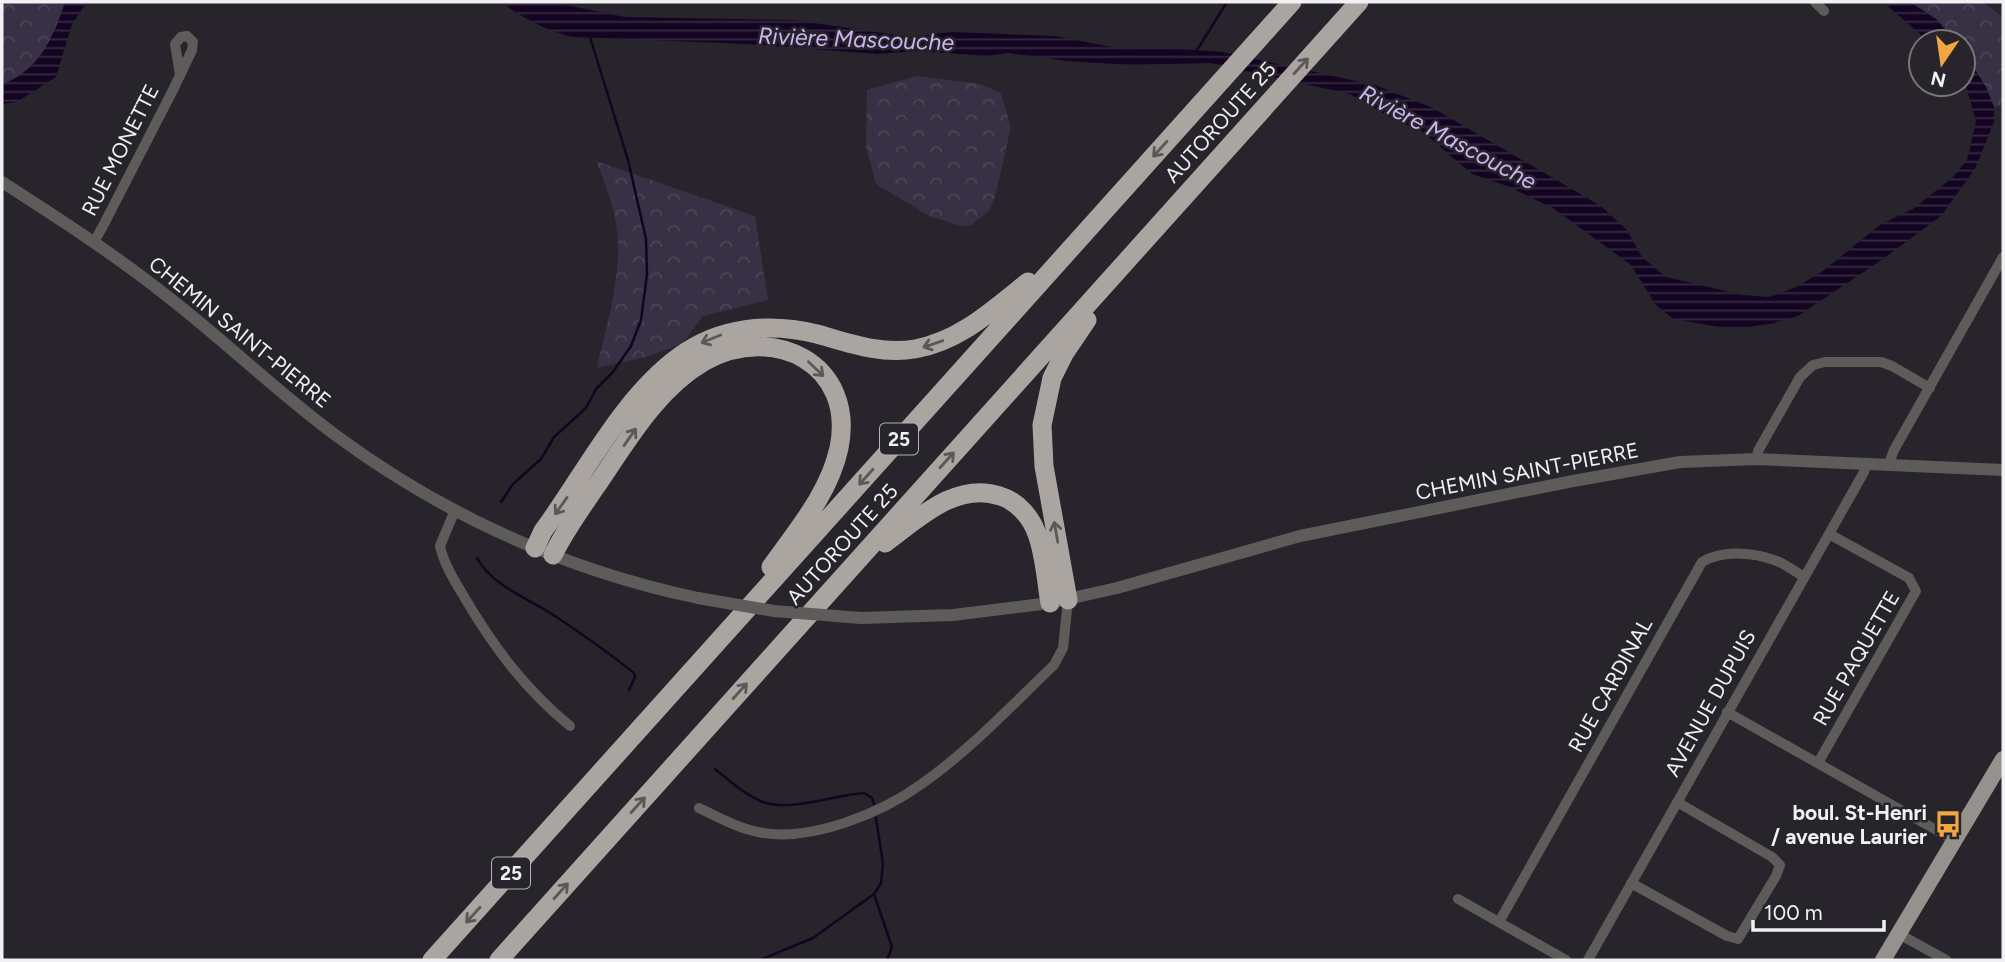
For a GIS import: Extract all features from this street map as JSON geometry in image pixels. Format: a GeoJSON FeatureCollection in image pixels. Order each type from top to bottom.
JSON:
{"type":"FeatureCollection","features":[{"type":"Feature","properties":{"kind":"highway","name":"AUTOROUTE 25"},"geometry":{"type":"LineString","coordinates":[[499,960],[1359,2]]}},
{"type":"Feature","properties":{"kind":"highway","name":"AUTOROUTE 25"},"geometry":{"type":"LineString","coordinates":[[432,960],[1287,7]]}},
{"type":"Feature","properties":{"kind":"highway"},"geometry":{"type":"LineString","coordinates":[[544,552],[543,531],[638,396],[671,363],[703,342],[734,331],[775,327],[804,331],[876,349],[897,351],[927,347],[954,336],[982,319],[1075,244]]}},
{"type":"Feature","properties":{"kind":"highway"},"geometry":{"type":"LineString","coordinates":[[1061,607],[1041,435],[1045,404],[1052,378],[1064,354],[1129,257]]}},
{"type":"Feature","properties":{"kind":"highway"},"geometry":{"type":"LineString","coordinates":[[544,552],[564,535],[640,423],[681,379],[704,362],[734,350],[768,346],[794,353],[822,373],[833,390],[841,416],[838,450],[827,482],[813,509],[724,635]]}},
{"type":"Feature","properties":{"kind":"highway"},"geometry":{"type":"LineString","coordinates":[[853,566],[947,500],[968,493],[995,494],[1017,506],[1034,528],[1061,607]]}},
{"type":"Feature","properties":{"kind":"main road"},"geometry":{"type":"LineString","coordinates":[[1883,960],[2003,759]]}},
{"type":"Feature","properties":{"kind":"street"},"geometry":{"type":"LineString","coordinates":[[1815,2],[1824,11]]}},
{"type":"Feature","properties":{"kind":"street","name":"RUE MONETTE"},"geometry":{"type":"LineString","coordinates":[[94,242],[180,75]]}},
{"type":"Feature","properties":{"kind":"street","name":"CHEMIN SAINT-PIERRE"},"geometry":{"type":"LineString","coordinates":[[2,181],[94,242],[188,312],[333,433],[391,473],[454,510],[544,552],[611,576],[698,598],[774,611],[861,618],[1061,607],[1251,548],[1354,524],[1661,465],[1704,460],[1756,459],[2003,470]]}},
{"type":"Feature","properties":{"kind":"street"},"geometry":{"type":"LineString","coordinates":[[1888,466],[1894,450],[2003,257]]}},
{"type":"Feature","properties":{"kind":"street"},"geometry":{"type":"LineString","coordinates":[[1756,459],[1800,377],[1813,365],[1825,362],[1881,362],[1930,388]]}},
{"type":"Feature","properties":{"kind":"street","name":"AVENUE DUPUIS"},"geometry":{"type":"LineString","coordinates":[[1588,960],[1864,472],[1866,464]]}},
{"type":"Feature","properties":{"kind":"street"},"geometry":{"type":"LineString","coordinates":[[454,510],[440,546],[452,577],[511,669],[539,699],[570,726]]}},
{"type":"Feature","properties":{"kind":"street","name":"RUE PAQUETTE"},"geometry":{"type":"LineString","coordinates":[[1818,763],[1916,591],[1909,578],[1829,534]]}},
{"type":"Feature","properties":{"kind":"street","name":"RUE CARDINAL"},"geometry":{"type":"LineString","coordinates":[[1499,922],[1702,562],[1714,555],[1761,556],[1777,561],[1804,577]]}},
{"type":"Feature","properties":{"kind":"street"},"geometry":{"type":"LineString","coordinates":[[699,808],[757,832],[789,834],[833,826],[895,799],[925,782],[949,762],[1054,664],[1063,648],[1061,607]]}},
{"type":"Feature","properties":{"kind":"street"},"geometry":{"type":"LineString","coordinates":[[1727,712],[1954,840]]}},
{"type":"Feature","properties":{"kind":"street"},"geometry":{"type":"LineString","coordinates":[[1631,883],[1727,936],[1738,939],[1776,876],[1780,865],[1772,857],[1676,802]]}},
{"type":"Feature","properties":{"kind":"street"},"geometry":{"type":"LineString","coordinates":[[1458,899],[1566,960]]}},
{"type":"Feature","properties":{"kind":"street"},"geometry":{"type":"LineString","coordinates":[[1899,934],[1945,960]]}},
{"type":"Feature","properties":{"kind":"green space"},"geometry":{"type":"Polygon","coordinates":[[[2,2],[65,2],[56,28],[43,52],[25,71],[2,84],[2,2]]]}},
{"type":"Feature","properties":{"kind":"green space"},"geometry":{"type":"Polygon","coordinates":[[[1910,2],[1983,2],[2003,18],[2003,105],[1994,107],[1977,73],[1977,28],[1944,28],[1936,19],[1910,2]]]}},
{"type":"Feature","properties":{"kind":"green space"},"geometry":{"type":"Polygon","coordinates":[[[917,76],[980,84],[1001,93],[1011,127],[995,197],[989,211],[970,226],[929,216],[876,184],[866,147],[867,90],[917,76]]]}},
{"type":"Feature","properties":{"kind":"green space"},"geometry":{"type":"Polygon","coordinates":[[[596,161],[755,216],[768,300],[703,316],[682,344],[646,357],[597,368],[616,278],[618,241],[612,207],[596,161]]]}},
{"type":"Feature","properties":{"kind":"water"},"geometry":{"type":"Polygon","coordinates":[[[65,2],[87,2],[72,24],[56,77],[17,102],[2,104],[2,84],[25,71],[43,52],[56,28],[65,2]]]}},
{"type":"Feature","properties":{"kind":"water","name":"Rivière Mascouche"},"geometry":{"type":"Polygon","coordinates":[[[501,2],[551,2],[625,17],[794,20],[910,37],[951,32],[1055,36],[1122,49],[1155,47],[1222,52],[1375,85],[1433,108],[1601,206],[1627,230],[1642,257],[1666,277],[1743,295],[1769,297],[1796,287],[1823,271],[1881,224],[1913,209],[1953,177],[1967,160],[1976,121],[1969,98],[1977,98],[1977,73],[1994,107],[1994,122],[1975,169],[1941,216],[1798,316],[1770,324],[1732,329],[1673,319],[1655,304],[1631,265],[1553,208],[1507,186],[1472,174],[1423,132],[1393,119],[1350,94],[1210,63],[1131,65],[1067,61],[1009,53],[987,56],[918,51],[877,54],[747,44],[573,37],[554,32],[501,2]]]}},
{"type":"Feature","properties":{"kind":"water"},"geometry":{"type":"Polygon","coordinates":[[[1883,2],[1910,2],[1936,19],[1944,28],[1913,28],[1883,2]]]}},
{"type":"Feature","properties":{"kind":"waterway"},"geometry":{"type":"LineString","coordinates":[[1197,50],[1227,2]]}},
{"type":"Feature","properties":{"kind":"waterway"},"geometry":{"type":"LineString","coordinates":[[501,502],[513,484],[541,459],[554,437],[586,408],[596,389],[613,372],[631,346],[641,320],[647,274],[646,239],[628,160],[590,37]]}},
{"type":"Feature","properties":{"kind":"waterway"},"geometry":{"type":"LineString","coordinates":[[477,558],[501,584],[555,616],[634,673],[629,690]]}},
{"type":"Feature","properties":{"kind":"waterway"},"geometry":{"type":"LineString","coordinates":[[715,769],[745,793],[766,803],[801,804],[864,793],[872,798],[874,804]]}},
{"type":"Feature","properties":{"kind":"waterway"},"geometry":{"type":"LineString","coordinates":[[760,960],[813,938],[874,894],[881,883],[883,864],[876,818]]}},
{"type":"Feature","properties":{"kind":"waterway"},"geometry":{"type":"LineString","coordinates":[[874,894],[892,947],[887,960]]}},
{"type":"Feature","properties":{"kind":"place","name":"boul. St-Henri / avenue Laurier"},"geometry":{"type":"Point","coordinates":[1948,824]}}]}
